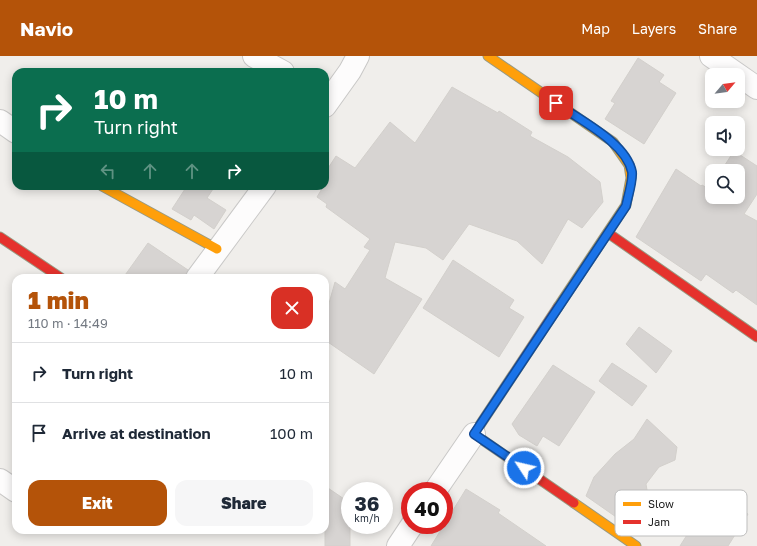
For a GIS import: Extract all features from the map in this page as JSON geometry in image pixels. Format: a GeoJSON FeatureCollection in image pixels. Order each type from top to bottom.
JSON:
{"type":"FeatureCollection","features":[{"type":"Feature","properties":{"kind":"street"},"geometry":{"type":"LineString","coordinates":[[254,56],[276,68]]}},
{"type":"Feature","properties":{"kind":"street"},"geometry":{"type":"LineString","coordinates":[[329,97],[358,56]]}},
{"type":"Feature","properties":{"kind":"street"},"geometry":{"type":"LineString","coordinates":[[441,482],[626,206],[632,173],[625,156],[613,142],[488,56]]}},
{"type":"Feature","properties":{"kind":"street"},"geometry":{"type":"LineString","coordinates":[[711,56],[757,88]]}},
{"type":"Feature","properties":{"kind":"street"},"geometry":{"type":"LineString","coordinates":[[0,122],[12,130]]}},
{"type":"Feature","properties":{"kind":"street"},"geometry":{"type":"LineString","coordinates":[[109,190],[217,249]]}},
{"type":"Feature","properties":{"kind":"street"},"geometry":{"type":"LineString","coordinates":[[200,274],[262,190]]}},
{"type":"Feature","properties":{"kind":"street"},"geometry":{"type":"LineString","coordinates":[[608,233],[757,337]]}},
{"type":"Feature","properties":{"kind":"street"},"geometry":{"type":"LineString","coordinates":[[0,237],[55,274]]}},
{"type":"Feature","properties":{"kind":"street"},"geometry":{"type":"LineString","coordinates":[[474,434],[615,531]]}},
{"type":"Feature","properties":{"kind":"street"},"geometry":{"type":"LineString","coordinates":[[0,480],[12,488]]}},
{"type":"Feature","properties":{"kind":"street"},"geometry":{"type":"LineString","coordinates":[[398,546],[406,534]]}},
{"type":"Feature","properties":{"kind":"street"},"geometry":{"type":"LineString","coordinates":[[622,536],[636,546]]}},
{"type":"Feature","properties":{"kind":"building"},"geometry":{"type":"Polygon","coordinates":[[[638,58],[664,75],[659,82],[676,93],[644,144],[605,119],[615,103],[611,101],[638,58]]]}},
{"type":"Feature","properties":{"kind":"building"},"geometry":{"type":"Polygon","coordinates":[[[452,87],[498,113],[499,111],[532,132],[530,136],[568,157],[600,182],[603,202],[582,228],[568,219],[542,264],[517,241],[469,224],[443,260],[426,248],[395,242],[385,278],[422,299],[374,374],[329,343],[329,303],[335,282],[345,289],[370,250],[364,247],[370,239],[326,207],[327,204],[317,197],[321,190],[329,190],[329,167],[336,156],[355,168],[390,122],[415,143],[452,87]]]}},
{"type":"Feature","properties":{"kind":"building"},"geometry":{"type":"Polygon","coordinates":[[[731,156],[742,156],[757,166],[757,194],[744,214],[757,221],[757,305],[736,290],[733,293],[706,274],[701,281],[636,237],[676,169],[701,186],[705,187],[705,204],[745,204],[745,164],[726,164],[731,156]]]}},
{"type":"Feature","properties":{"kind":"building"},"geometry":{"type":"Polygon","coordinates":[[[184,190],[212,190],[207,198],[226,210],[214,229],[194,215],[191,220],[172,209],[184,190]]]}},
{"type":"Feature","properties":{"kind":"building"},"geometry":{"type":"Polygon","coordinates":[[[148,243],[188,270],[186,274],[126,274],[148,243]]]}},
{"type":"Feature","properties":{"kind":"building"},"geometry":{"type":"Polygon","coordinates":[[[453,260],[514,300],[509,308],[524,317],[499,357],[423,308],[453,260]]]}},
{"type":"Feature","properties":{"kind":"building"},"geometry":{"type":"Polygon","coordinates":[[[639,327],[672,351],[656,373],[626,344],[639,327]]]}},
{"type":"Feature","properties":{"kind":"building"},"geometry":{"type":"Polygon","coordinates":[[[612,363],[647,386],[632,406],[599,381],[612,363]]]}},
{"type":"Feature","properties":{"kind":"building"},"geometry":{"type":"Polygon","coordinates":[[[553,365],[595,392],[559,446],[543,436],[537,446],[519,435],[512,424],[553,365]]]}},
{"type":"Feature","properties":{"kind":"building"},"geometry":{"type":"Polygon","coordinates":[[[647,419],[677,447],[675,460],[659,467],[646,484],[647,490],[615,490],[615,516],[586,496],[594,477],[615,454],[634,439],[647,419]]]}},
{"type":"Feature","properties":{"kind":"building"},"geometry":{"type":"Polygon","coordinates":[[[329,489],[341,497],[341,534],[350,534],[350,546],[325,546],[325,534],[329,534],[329,489]]]}},
{"type":"Feature","properties":{"kind":"building"},"geometry":{"type":"Polygon","coordinates":[[[466,489],[500,510],[498,513],[546,546],[431,546],[438,534],[453,534],[453,510],[466,489]]]}},
{"type":"Feature","properties":{"kind":"building"},"geometry":{"type":"Polygon","coordinates":[[[686,536],[734,536],[728,546],[680,546],[686,536]]]}},
{"type":"Feature","properties":{"kind":"traffic: slow"},"geometry":{"type":"LineString","coordinates":[[488,56],[613,142],[629,165],[631,178],[626,205],[558,307]]}},
{"type":"Feature","properties":{"kind":"traffic: slow"},"geometry":{"type":"LineString","coordinates":[[109,190],[217,249]]}},
{"type":"Feature","properties":{"kind":"traffic: slow"},"geometry":{"type":"LineString","coordinates":[[574,503],[615,531]]}},
{"type":"Feature","properties":{"kind":"traffic: slow"},"geometry":{"type":"LineString","coordinates":[[622,536],[636,546]]}},
{"type":"Feature","properties":{"kind":"traffic: jam"},"geometry":{"type":"LineString","coordinates":[[608,233],[757,337]]}},
{"type":"Feature","properties":{"kind":"traffic: jam"},"geometry":{"type":"LineString","coordinates":[[0,237],[55,274]]}},
{"type":"Feature","properties":{"kind":"traffic: jam"},"geometry":{"type":"LineString","coordinates":[[558,307],[474,434],[574,503]]}},
{"type":"Feature","properties":{"kind":"route"},"geometry":{"type":"LineString","coordinates":[[524,468],[474,434],[626,206],[632,173],[625,156],[613,142],[556,103]]}}]}
